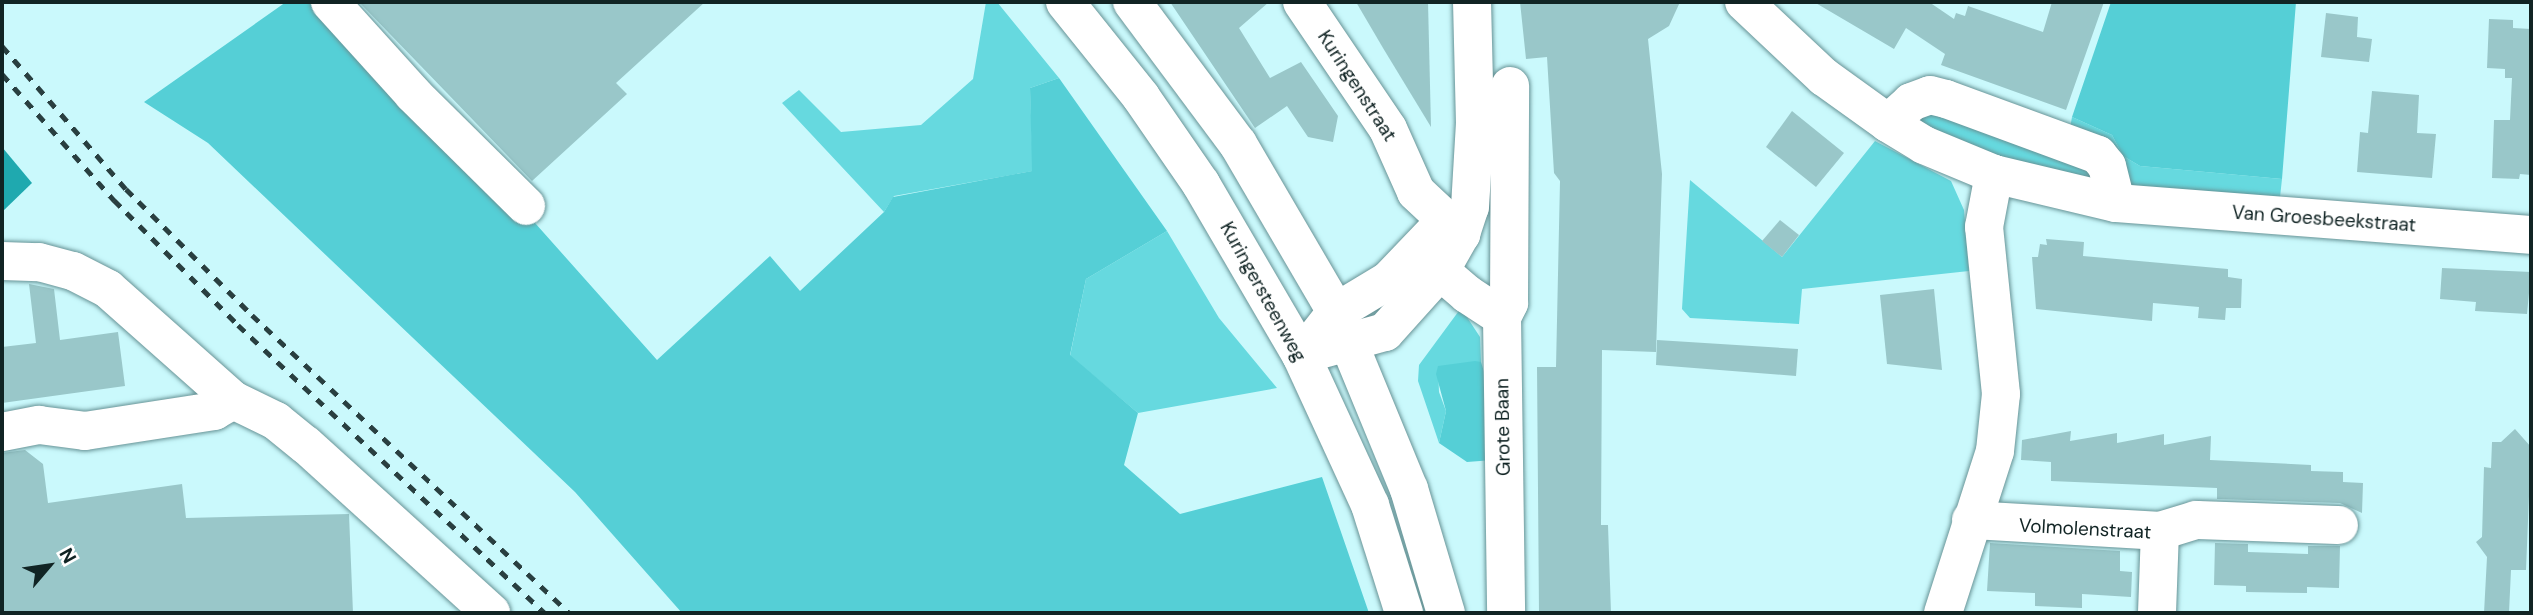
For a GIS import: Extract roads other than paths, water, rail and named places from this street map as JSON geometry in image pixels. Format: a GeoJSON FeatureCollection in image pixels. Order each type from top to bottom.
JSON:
{"type":"FeatureCollection","features":[{"type":"Feature","properties":{"kind":"street"},"geometry":{"type":"LineString","coordinates":[[330,2],[413,94],[526,206]]}},
{"type":"Feature","properties":{"kind":"street","name":"Kuringersteenweg"},"geometry":{"type":"LineString","coordinates":[[1065,2],[1141,97],[1201,184],[1301,355],[1370,505],[1404,613]]}},
{"type":"Feature","properties":{"kind":"street"},"geometry":{"type":"LineString","coordinates":[[1132,2],[1238,144],[1343,327],[1409,489],[1446,613]]}},
{"type":"Feature","properties":{"kind":"street","name":"Kuringenstraat"},"geometry":{"type":"LineString","coordinates":[[1302,2],[1388,129],[1416,192],[1452,227]]}},
{"type":"Feature","properties":{"kind":"street"},"geometry":{"type":"LineString","coordinates":[[1301,355],[1343,327],[1385,332],[1452,227],[1470,207],[1473,158],[1472,2]]}},
{"type":"Feature","properties":{"kind":"street","name":"Van Groesbeekstraat"},"geometry":{"type":"LineString","coordinates":[[1744,2],[1815,69],[1888,123],[1924,145],[1994,174],[2116,203],[2531,235]]}},
{"type":"Feature","properties":{"kind":"street","name":"Grote Baan"},"geometry":{"type":"LineString","coordinates":[[1506,613],[1502,317],[1509,303],[1510,86]]}},
{"type":"Feature","properties":{"kind":"street"},"geometry":{"type":"LineString","coordinates":[[1888,123],[1911,102],[1930,95],[1946,99],[2098,155],[2107,166],[2116,203]]}},
{"type":"Feature","properties":{"kind":"street"},"geometry":{"type":"LineString","coordinates":[[1943,613],[1995,451],[2001,394],[1984,227],[1994,174]]}},
{"type":"Feature","properties":{"kind":"street"},"geometry":{"type":"LineString","coordinates":[[2,261],[39,262],[73,271],[108,289],[233,400],[276,421],[306,445],[484,611]]}},
{"type":"Feature","properties":{"kind":"street"},"geometry":{"type":"LineString","coordinates":[[1429,261],[1502,317]]}},
{"type":"Feature","properties":{"kind":"street"},"geometry":{"type":"LineString","coordinates":[[2,432],[39,425],[85,431],[214,411],[233,400]]}},
{"type":"Feature","properties":{"kind":"street","name":"Volmolenstraat"},"geometry":{"type":"LineString","coordinates":[[1972,520],[2160,531],[2157,613]]}},
{"type":"Feature","properties":{"kind":"street"},"geometry":{"type":"LineString","coordinates":[[2160,531],[2196,520],[2339,525]]}},
{"type":"Feature","properties":{"kind":"railway"},"geometry":{"type":"LineString","coordinates":[[2,46],[126,189],[252,315],[569,613]]}},
{"type":"Feature","properties":{"kind":"railway"},"geometry":{"type":"LineString","coordinates":[[2,74],[114,200],[238,325],[545,613]]}}]}
